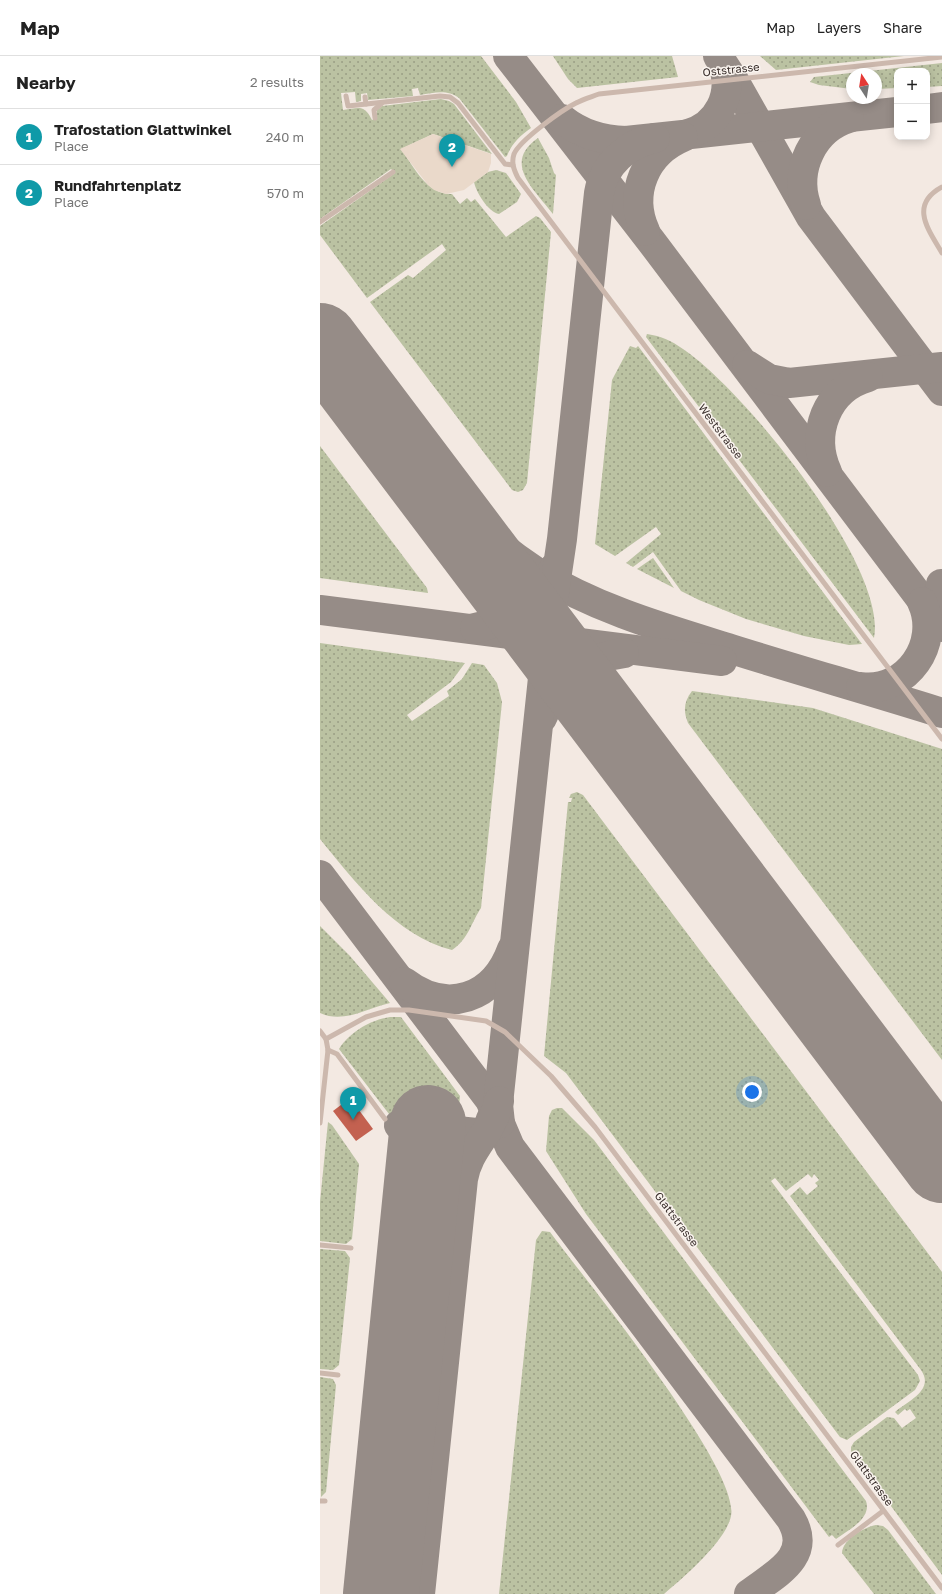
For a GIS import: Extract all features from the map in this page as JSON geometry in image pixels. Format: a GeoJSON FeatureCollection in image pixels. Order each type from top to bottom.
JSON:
{"type":"FeatureCollection","features":[{"type":"Feature","properties":{"kind":"lane","name":"Oststrasse"},"geometry":{"type":"LineString","coordinates":[[513,165],[516,150],[534,133],[572,105],[599,94],[942,57]]}},
{"type":"Feature","properties":{"kind":"lane"},"geometry":{"type":"LineString","coordinates":[[416,91],[416,99]]}},
{"type":"Feature","properties":{"kind":"lane"},"geometry":{"type":"LineString","coordinates":[[346,96],[348,106],[446,96],[454,99],[505,164],[513,165]]}},
{"type":"Feature","properties":{"kind":"lane"},"geometry":{"type":"LineString","coordinates":[[365,97],[366,104]]}},
{"type":"Feature","properties":{"kind":"lane"},"geometry":{"type":"LineString","coordinates":[[374,118],[376,108],[385,102]]}},
{"type":"Feature","properties":{"kind":"lane","name":"Weststrasse"},"geometry":{"type":"LineString","coordinates":[[513,165],[518,178],[942,740]]}},
{"type":"Feature","properties":{"kind":"lane"},"geometry":{"type":"LineString","coordinates":[[320,222],[393,172]]}},
{"type":"Feature","properties":{"kind":"lane"},"geometry":{"type":"LineString","coordinates":[[942,187],[929,198],[923,212],[925,223],[942,253]]}},
{"type":"Feature","properties":{"kind":"lane","name":"Glattstrasse"},"geometry":{"type":"LineString","coordinates":[[326,1038],[366,1017],[397,1010],[423,1011],[486,1021],[505,1032],[551,1076],[595,1126],[942,1588]]}},
{"type":"Feature","properties":{"kind":"lane"},"geometry":{"type":"LineString","coordinates":[[320,1031],[326,1038],[328,1050],[320,1123]]}},
{"type":"Feature","properties":{"kind":"lane"},"geometry":{"type":"LineString","coordinates":[[328,1050],[337,1054],[385,1119]]}},
{"type":"Feature","properties":{"kind":"lane"},"geometry":{"type":"LineString","coordinates":[[320,1246],[351,1248]]}},
{"type":"Feature","properties":{"kind":"lane"},"geometry":{"type":"LineString","coordinates":[[320,1373],[338,1375]]}},
{"type":"Feature","properties":{"kind":"lane"},"geometry":{"type":"LineString","coordinates":[[838,1545],[883,1511]]}},
{"type":"Feature","properties":{"kind":"green space"},"geometry":{"type":"Polygon","coordinates":[[[320,56],[481,56],[516,102],[531,128],[517,140],[505,157],[459,98],[450,93],[440,92],[420,95],[418,88],[412,89],[413,96],[368,100],[367,93],[361,94],[361,101],[356,102],[355,92],[341,93],[343,110],[357,108],[364,109],[372,120],[377,117],[377,110],[382,106],[441,99],[454,104],[492,154],[433,134],[401,149],[422,179],[435,190],[452,194],[460,204],[467,198],[471,202],[475,199],[506,237],[536,216],[540,218],[551,232],[527,483],[523,490],[518,492],[512,490],[370,302],[408,275],[413,278],[446,250],[442,244],[367,298],[320,235],[320,226],[395,173],[391,169],[320,219],[320,56]]]}},
{"type":"Feature","properties":{"kind":"green space"},"geometry":{"type":"Polygon","coordinates":[[[553,56],[672,56],[678,77],[577,88],[568,79],[553,56]]]}},
{"type":"Feature","properties":{"kind":"green space"},"geometry":{"type":"Polygon","coordinates":[[[760,56],[904,56],[776,70],[760,56]]]}},
{"type":"Feature","properties":{"kind":"green space"},"geometry":{"type":"Polygon","coordinates":[[[942,63],[942,86],[930,87],[930,68],[896,68],[942,63]]]}},
{"type":"Feature","properties":{"kind":"green space"},"geometry":{"type":"Polygon","coordinates":[[[894,68],[894,88],[882,89],[882,70],[894,68]]]}},
{"type":"Feature","properties":{"kind":"green space"},"geometry":{"type":"Polygon","coordinates":[[[846,74],[846,88],[819,85],[810,82],[814,77],[846,74]]]}},
{"type":"Feature","properties":{"kind":"green space"},"geometry":{"type":"Polygon","coordinates":[[[538,138],[556,175],[553,214],[530,186],[522,166],[522,157],[528,147],[538,138]]]}},
{"type":"Feature","properties":{"kind":"green space"},"geometry":{"type":"Polygon","coordinates":[[[496,170],[506,173],[521,194],[517,202],[499,214],[491,210],[483,201],[474,182],[488,172],[496,170]]]}},
{"type":"Feature","properties":{"kind":"green space"},"geometry":{"type":"Polygon","coordinates":[[[647,334],[666,339],[675,344],[709,370],[740,400],[806,481],[835,525],[858,568],[872,607],[874,638],[646,337],[647,334]]]}},
{"type":"Feature","properties":{"kind":"green space"},"geometry":{"type":"Polygon","coordinates":[[[630,346],[636,348],[638,346],[862,644],[849,645],[804,636],[746,619],[699,600],[681,591],[653,552],[633,567],[626,563],[661,534],[656,527],[615,556],[595,544],[612,380],[630,346]]]}},
{"type":"Feature","properties":{"kind":"green space"},"geometry":{"type":"Polygon","coordinates":[[[320,446],[427,588],[428,593],[320,578],[320,446]]]}},
{"type":"Feature","properties":{"kind":"green space"},"geometry":{"type":"Polygon","coordinates":[[[653,558],[674,588],[637,569],[653,558]]]}},
{"type":"Feature","properties":{"kind":"green space"},"geometry":{"type":"Polygon","coordinates":[[[320,643],[465,663],[451,682],[407,715],[412,721],[449,696],[447,691],[462,679],[472,663],[484,665],[497,683],[502,702],[481,908],[466,936],[452,950],[432,943],[413,933],[395,920],[362,889],[320,839],[320,643]]]}},
{"type":"Feature","properties":{"kind":"green space"},"geometry":{"type":"Polygon","coordinates":[[[692,691],[813,708],[942,749],[942,1060],[688,723],[685,714],[685,706],[692,691]]]}},
{"type":"Feature","properties":{"kind":"green space"},"geometry":{"type":"Polygon","coordinates":[[[577,792],[583,795],[942,1272],[942,1575],[851,1452],[851,1447],[854,1442],[887,1417],[894,1418],[902,1428],[916,1418],[910,1409],[907,1411],[905,1409],[898,1415],[895,1412],[913,1399],[925,1383],[921,1370],[790,1196],[800,1187],[807,1195],[818,1186],[815,1183],[819,1180],[814,1174],[812,1178],[808,1174],[786,1191],[775,1178],[771,1181],[918,1375],[920,1381],[915,1390],[847,1440],[840,1437],[566,1073],[544,1056],[568,802],[571,802],[572,798],[569,798],[571,794],[577,792]]]}},
{"type":"Feature","properties":{"kind":"green space"},"geometry":{"type":"Polygon","coordinates":[[[320,926],[350,956],[390,1003],[347,1016],[329,1016],[320,1013],[320,926]]]}},
{"type":"Feature","properties":{"kind":"green space"},"geometry":{"type":"Polygon","coordinates":[[[390,1017],[401,1017],[460,1096],[458,1119],[455,1124],[389,1118],[389,1114],[339,1049],[349,1037],[361,1028],[375,1021],[390,1017]]]}},
{"type":"Feature","properties":{"kind":"green space"},"geometry":{"type":"Polygon","coordinates":[[[562,1108],[594,1140],[866,1501],[866,1513],[862,1519],[836,1539],[832,1535],[829,1537],[586,1214],[546,1151],[549,1116],[552,1110],[562,1108]]]}},
{"type":"Feature","properties":{"kind":"green space"},"geometry":{"type":"Polygon","coordinates":[[[328,1122],[332,1125],[359,1164],[352,1239],[346,1244],[320,1241],[320,1202],[328,1122]]]}},
{"type":"Feature","properties":{"kind":"green space"},"geometry":{"type":"Polygon","coordinates":[[[403,1133],[417,1134],[412,1180],[431,1183],[436,1136],[450,1137],[402,1594],[388,1594],[389,1583],[371,1581],[369,1594],[355,1594],[403,1133]]]}},
{"type":"Feature","properties":{"kind":"green space"},"geometry":{"type":"Polygon","coordinates":[[[542,1231],[550,1232],[657,1373],[687,1417],[712,1458],[727,1492],[731,1516],[721,1536],[703,1558],[664,1594],[499,1594],[536,1240],[542,1231]]]}},
{"type":"Feature","properties":{"kind":"green space"},"geometry":{"type":"Polygon","coordinates":[[[320,1249],[345,1251],[350,1258],[339,1365],[333,1370],[320,1369],[320,1249]]]}},
{"type":"Feature","properties":{"kind":"green space"},"geometry":{"type":"Polygon","coordinates":[[[320,1377],[333,1379],[336,1385],[326,1492],[321,1497],[320,1377]]]}},
{"type":"Feature","properties":{"kind":"green space"},"geometry":{"type":"Polygon","coordinates":[[[876,1525],[883,1526],[888,1530],[936,1594],[874,1594],[842,1553],[846,1543],[854,1535],[866,1528],[876,1525]]]}},
{"type":"Feature","properties":{"kind":"shaded area"},"geometry":{"type":"Polygon","coordinates":[[[433,134],[491,154],[491,163],[488,172],[464,190],[446,194],[434,190],[428,185],[400,149],[433,134]]]}},
{"type":"Feature","properties":{"kind":"building"},"geometry":{"type":"Polygon","coordinates":[[[350,1098],[373,1129],[356,1141],[333,1111],[350,1098]]]}},
{"type":"Feature","properties":{"kind":"taxiway"},"geometry":{"type":"LineString","coordinates":[[508,56],[651,241],[942,627]]}},
{"type":"Feature","properties":{"kind":"taxiway"},"geometry":{"type":"LineString","coordinates":[[718,56],[733,79],[811,217],[942,391]]}},
{"type":"Feature","properties":{"kind":"taxiway"},"geometry":{"type":"LineString","coordinates":[[688,134],[699,130],[708,124],[721,107],[725,97],[726,87],[726,76],[723,65]]}},
{"type":"Feature","properties":{"kind":"taxiway"},"geometry":{"type":"LineString","coordinates":[[930,109],[942,107]]}},
{"type":"Feature","properties":{"kind":"taxiway"},"geometry":{"type":"LineString","coordinates":[[562,119],[576,129],[600,138],[626,141],[894,112]]}},
{"type":"Feature","properties":{"kind":"taxiway"},"geometry":{"type":"LineString","coordinates":[[806,205],[803,191],[803,178],[805,165],[810,152],[816,141],[825,131],[836,123],[849,118]]}},
{"type":"Feature","properties":{"kind":"taxiway"},"geometry":{"type":"LineString","coordinates":[[645,231],[640,217],[638,203],[643,176],[659,153],[670,144],[683,137]]}},
{"type":"Feature","properties":{"kind":"taxiway"},"geometry":{"type":"LineString","coordinates":[[500,1123],[498,1104],[547,640],[562,539],[599,193],[606,173],[618,157],[635,145],[655,138]]}},
{"type":"Feature","properties":{"kind":"taxiway"},"geometry":{"type":"LineString","coordinates":[[747,365],[769,379],[789,383],[942,367]]}},
{"type":"Feature","properties":{"kind":"taxiway"},"geometry":{"type":"LineString","coordinates":[[827,472],[822,458],[820,443],[821,428],[825,415],[832,402],[841,392],[853,383],[868,377]]}},
{"type":"Feature","properties":{"kind":"taxiway"},"geometry":{"type":"LineString","coordinates":[[399,445],[446,497],[497,544],[535,571],[582,596],[606,607],[655,625],[942,713]]}},
{"type":"Feature","properties":{"kind":"taxiway"},"geometry":{"type":"LineString","coordinates":[[475,628],[500,620],[522,608],[540,591],[554,568]]}},
{"type":"Feature","properties":{"kind":"taxiway"},"geometry":{"type":"LineString","coordinates":[[930,629],[941,584]]}},
{"type":"Feature","properties":{"kind":"taxiway"},"geometry":{"type":"LineString","coordinates":[[861,687],[878,687],[893,682],[906,674],[916,662],[923,648],[927,633],[927,618],[922,602]]}},
{"type":"Feature","properties":{"kind":"taxiway"},"geometry":{"type":"LineString","coordinates":[[320,610],[722,661]]}},
{"type":"Feature","properties":{"kind":"taxiway"},"geometry":{"type":"LineString","coordinates":[[542,718],[555,694],[574,674],[597,660],[624,653]]}},
{"type":"Feature","properties":{"kind":"taxiway"},"geometry":{"type":"LineString","coordinates":[[320,875],[490,1100],[510,1147],[791,1519],[797,1532],[797,1544],[794,1554],[780,1572],[749,1594]]}},
{"type":"Feature","properties":{"kind":"taxiway"},"geometry":{"type":"LineString","coordinates":[[404,982],[420,992],[436,998],[452,999],[467,997],[481,990],[494,980],[504,966],[512,949]]}},
{"type":"Feature","properties":{"kind":"taxiway"},"geometry":{"type":"LineString","coordinates":[[420,1594],[463,1179],[470,1158],[491,1123],[496,1113],[499,1101]]}},
{"type":"Feature","properties":{"kind":"taxiway"},"geometry":{"type":"LineString","coordinates":[[399,1125],[486,1134],[491,1119]]}},
{"type":"Feature","properties":{"kind":"runway"},"geometry":{"type":"LineString","coordinates":[[320,341],[942,1165]]}},
{"type":"Feature","properties":{"kind":"runway"},"geometry":{"type":"LineString","coordinates":[[381,1594],[428,1123]]}},
{"type":"Feature","properties":{"kind":"place","name":"Rundfahrtenplatz"},"geometry":{"type":"Point","coordinates":[452,167]}},
{"type":"Feature","properties":{"kind":"place","name":"Trafostation Glattwinkel"},"geometry":{"type":"Point","coordinates":[353,1120]}}]}
